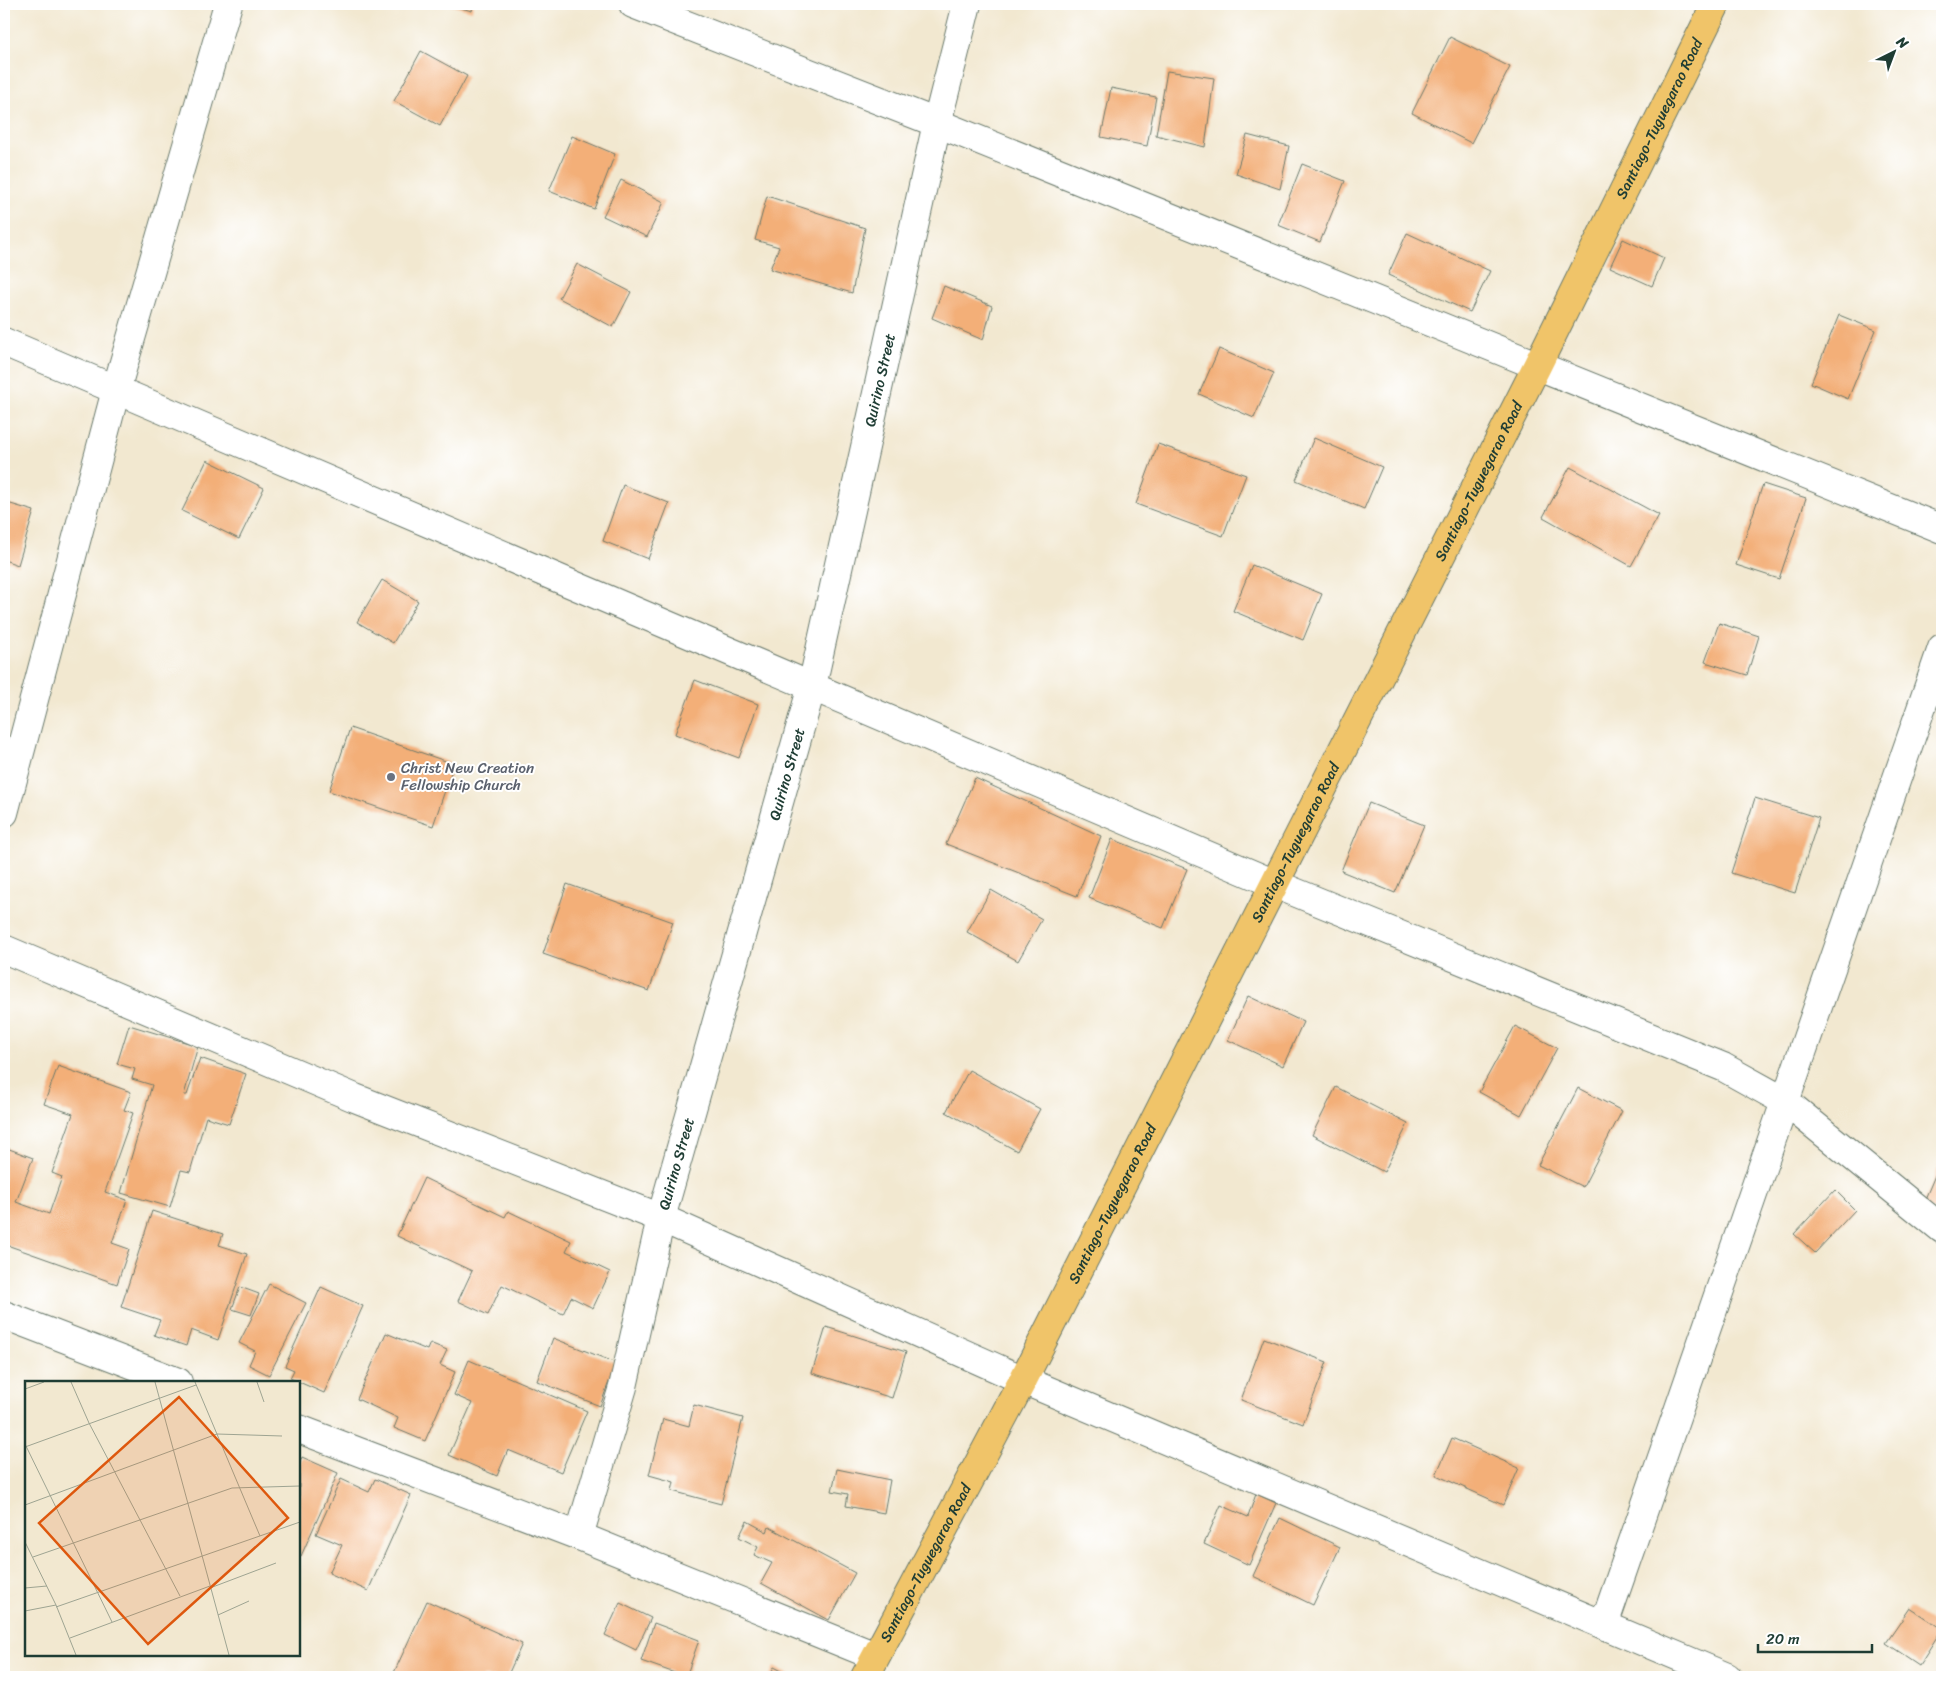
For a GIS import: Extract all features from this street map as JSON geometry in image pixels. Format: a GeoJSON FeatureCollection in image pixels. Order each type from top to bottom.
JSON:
{"type":"FeatureCollection","features":[{"type":"Feature","properties":{"kind":"highway","name":"Santiago-Tuguegarao Road"},"geometry":{"type":"LineString","coordinates":[[868,1672],[1023,1380],[1537,366],[1716,4]]}},
{"type":"Feature","properties":{"kind":"street"},"geometry":{"type":"LineString","coordinates":[[4,813],[116,390],[228,4]]}},
{"type":"Feature","properties":{"kind":"street"},"geometry":{"type":"LineString","coordinates":[[633,4],[937,123],[1942,529]]}},
{"type":"Feature","properties":{"kind":"street","name":"Quirino Street"},"geometry":{"type":"LineString","coordinates":[[579,1536],[623,1387],[661,1218],[812,686],[937,123],[967,4]]}},
{"type":"Feature","properties":{"kind":"street"},"geometry":{"type":"LineString","coordinates":[[4,342],[1275,884],[1724,1067],[1786,1102],[1942,1230]]}},
{"type":"Feature","properties":{"kind":"street"},"geometry":{"type":"LineString","coordinates":[[1604,1625],[1942,648]]}},
{"type":"Feature","properties":{"kind":"street"},"geometry":{"type":"LineString","coordinates":[[4,949],[355,1098],[661,1218],[1023,1380],[1727,1677]]}},
{"type":"Feature","properties":{"kind":"street"},"geometry":{"type":"LineString","coordinates":[[4,1315],[175,1381]]}},
{"type":"Feature","properties":{"kind":"street"},"geometry":{"type":"LineString","coordinates":[[300,1428],[579,1536],[868,1672]]}},
{"type":"Feature","properties":{"kind":"building"},"geometry":{"type":"Polygon","coordinates":[[[446,4],[473,4],[472,11],[446,4]]]}},
{"type":"Feature","properties":{"kind":"building"},"geometry":{"type":"Polygon","coordinates":[[[1450,37],[1510,67],[1471,143],[1412,113],[1450,37]]]}},
{"type":"Feature","properties":{"kind":"building"},"geometry":{"type":"Polygon","coordinates":[[[421,51],[467,76],[440,126],[394,101],[421,51]]]}},
{"type":"Feature","properties":{"kind":"building"},"geometry":{"type":"Polygon","coordinates":[[[1167,71],[1214,78],[1205,147],[1156,135],[1167,71]]]}},
{"type":"Feature","properties":{"kind":"building"},"geometry":{"type":"Polygon","coordinates":[[[1111,88],[1156,97],[1147,146],[1101,137],[1111,88]]]}},
{"type":"Feature","properties":{"kind":"building"},"geometry":{"type":"Polygon","coordinates":[[[1247,135],[1289,146],[1280,189],[1236,174],[1247,135]]]}},
{"type":"Feature","properties":{"kind":"building"},"geometry":{"type":"Polygon","coordinates":[[[572,136],[615,154],[594,209],[549,191],[572,136]]]}},
{"type":"Feature","properties":{"kind":"building"},"geometry":{"type":"Polygon","coordinates":[[[1302,164],[1345,181],[1320,242],[1278,225],[1302,164]]]}},
{"type":"Feature","properties":{"kind":"building"},"geometry":{"type":"Polygon","coordinates":[[[621,180],[664,202],[647,237],[603,216],[621,180]]]}},
{"type":"Feature","properties":{"kind":"building"},"geometry":{"type":"Polygon","coordinates":[[[767,196],[865,228],[852,293],[770,269],[779,247],[755,240],[767,196]]]}},
{"type":"Feature","properties":{"kind":"building"},"geometry":{"type":"Polygon","coordinates":[[[1407,233],[1490,271],[1470,312],[1388,275],[1407,233]]]}},
{"type":"Feature","properties":{"kind":"building"},"geometry":{"type":"Polygon","coordinates":[[[1623,239],[1664,258],[1652,286],[1610,267],[1623,239]]]}},
{"type":"Feature","properties":{"kind":"building"},"geometry":{"type":"Polygon","coordinates":[[[577,264],[631,292],[613,327],[559,298],[577,264]]]}},
{"type":"Feature","properties":{"kind":"building"},"geometry":{"type":"Polygon","coordinates":[[[944,286],[992,306],[983,340],[932,318],[944,286]]]}},
{"type":"Feature","properties":{"kind":"building"},"geometry":{"type":"Polygon","coordinates":[[[1839,315],[1876,330],[1848,399],[1811,383],[1839,315]]]}},
{"type":"Feature","properties":{"kind":"building"},"geometry":{"type":"Polygon","coordinates":[[[1219,349],[1274,373],[1254,418],[1199,394],[1219,349]]]}},
{"type":"Feature","properties":{"kind":"building"},"geometry":{"type":"Polygon","coordinates":[[[1314,438],[1382,467],[1364,509],[1296,480],[1314,438]]]}},
{"type":"Feature","properties":{"kind":"building"},"geometry":{"type":"Polygon","coordinates":[[[1158,444],[1246,475],[1223,536],[1136,504],[1158,444]]]}},
{"type":"Feature","properties":{"kind":"building"},"geometry":{"type":"Polygon","coordinates":[[[207,460],[264,488],[239,539],[182,511],[207,460]]]}},
{"type":"Feature","properties":{"kind":"building"},"geometry":{"type":"Polygon","coordinates":[[[1570,467],[1659,515],[1631,566],[1543,517],[1570,467]]]}},
{"type":"Feature","properties":{"kind":"building"},"geometry":{"type":"Polygon","coordinates":[[[1763,484],[1806,498],[1779,579],[1736,565],[1763,484]]]}},
{"type":"Feature","properties":{"kind":"building"},"geometry":{"type":"Polygon","coordinates":[[[623,485],[669,503],[648,559],[603,541],[623,485]]]}},
{"type":"Feature","properties":{"kind":"building"},"geometry":{"type":"Polygon","coordinates":[[[4,502],[34,511],[18,565],[4,560],[4,502]]]}},
{"type":"Feature","properties":{"kind":"building"},"geometry":{"type":"Polygon","coordinates":[[[1252,565],[1322,594],[1303,640],[1233,611],[1252,565]]]}},
{"type":"Feature","properties":{"kind":"building"},"geometry":{"type":"Polygon","coordinates":[[[382,580],[418,601],[393,643],[357,622],[382,580]]]}},
{"type":"Feature","properties":{"kind":"building"},"geometry":{"type":"Polygon","coordinates":[[[1719,623],[1759,636],[1747,675],[1705,662],[1719,623]]]}},
{"type":"Feature","properties":{"kind":"building"},"geometry":{"type":"Polygon","coordinates":[[[695,680],[758,704],[739,758],[675,734],[695,680]]]}},
{"type":"Feature","properties":{"kind":"building","name":"Christ New Creation Fellowship Church"},"geometry":{"type":"Polygon","coordinates":[[[350,728],[454,764],[433,826],[329,791],[350,728]]]}},
{"type":"Feature","properties":{"kind":"building"},"geometry":{"type":"Polygon","coordinates":[[[975,778],[1101,836],[1077,896],[946,844],[975,778]]]}},
{"type":"Feature","properties":{"kind":"building"},"geometry":{"type":"Polygon","coordinates":[[[1755,798],[1819,818],[1795,893],[1731,873],[1755,798]]]}},
{"type":"Feature","properties":{"kind":"building"},"geometry":{"type":"Polygon","coordinates":[[[1369,803],[1424,825],[1395,893],[1341,871],[1369,803]]]}},
{"type":"Feature","properties":{"kind":"building"},"geometry":{"type":"Polygon","coordinates":[[[1112,839],[1187,869],[1163,928],[1089,898],[1112,839]]]}},
{"type":"Feature","properties":{"kind":"building"},"geometry":{"type":"Polygon","coordinates":[[[567,884],[673,922],[649,991],[543,954],[567,884]]]}},
{"type":"Feature","properties":{"kind":"building"},"geometry":{"type":"Polygon","coordinates":[[[991,890],[1042,919],[1018,961],[967,932],[991,890]]]}},
{"type":"Feature","properties":{"kind":"building"},"geometry":{"type":"Polygon","coordinates":[[[1248,996],[1303,1022],[1283,1066],[1228,1040],[1248,996]]]}},
{"type":"Feature","properties":{"kind":"building"},"geometry":{"type":"Polygon","coordinates":[[[129,1025],[198,1046],[184,1095],[187,1095],[200,1058],[246,1074],[229,1124],[206,1117],[190,1172],[181,1170],[170,1207],[121,1193],[152,1085],[132,1079],[135,1069],[117,1064],[129,1025]]]}},
{"type":"Feature","properties":{"kind":"building"},"geometry":{"type":"Polygon","coordinates":[[[1515,1026],[1557,1048],[1521,1115],[1479,1092],[1515,1026]]]}},
{"type":"Feature","properties":{"kind":"building"},"geometry":{"type":"Polygon","coordinates":[[[58,1066],[131,1092],[124,1110],[133,1113],[105,1192],[127,1200],[112,1243],[129,1249],[117,1284],[4,1244],[4,1147],[33,1158],[16,1202],[49,1214],[62,1177],[52,1173],[73,1114],[44,1104],[58,1066]]]}},
{"type":"Feature","properties":{"kind":"building"},"geometry":{"type":"Polygon","coordinates":[[[969,1070],[1040,1109],[1017,1151],[946,1112],[969,1070]]]}},
{"type":"Feature","properties":{"kind":"building"},"geometry":{"type":"Polygon","coordinates":[[[1336,1087],[1408,1124],[1384,1172],[1312,1135],[1336,1087]]]}},
{"type":"Feature","properties":{"kind":"building"},"geometry":{"type":"Polygon","coordinates":[[[1578,1088],[1622,1111],[1583,1187],[1538,1165],[1578,1088]]]}},
{"type":"Feature","properties":{"kind":"building"},"geometry":{"type":"Polygon","coordinates":[[[1942,1159],[1942,1215],[1922,1206],[1942,1159]]]}},
{"type":"Feature","properties":{"kind":"building"},"geometry":{"type":"Polygon","coordinates":[[[424,1178],[505,1217],[508,1211],[571,1241],[566,1251],[610,1272],[593,1308],[571,1297],[563,1314],[502,1285],[488,1315],[458,1301],[472,1271],[397,1236],[424,1178]]]}},
{"type":"Feature","properties":{"kind":"building"},"geometry":{"type":"Polygon","coordinates":[[[1835,1190],[1855,1210],[1815,1253],[1794,1234],[1835,1190]]]}},
{"type":"Feature","properties":{"kind":"building"},"geometry":{"type":"Polygon","coordinates":[[[152,1211],[223,1234],[219,1245],[247,1254],[218,1340],[191,1330],[186,1346],[154,1335],[160,1320],[121,1307],[152,1211]]]}},
{"type":"Feature","properties":{"kind":"building"},"geometry":{"type":"Polygon","coordinates":[[[269,1284],[306,1303],[269,1375],[249,1365],[255,1351],[239,1343],[269,1284]]]}},
{"type":"Feature","properties":{"kind":"building"},"geometry":{"type":"Polygon","coordinates":[[[240,1287],[259,1294],[251,1315],[232,1309],[240,1287]]]}},
{"type":"Feature","properties":{"kind":"building"},"geometry":{"type":"Polygon","coordinates":[[[321,1287],[363,1306],[324,1393],[290,1378],[294,1370],[285,1366],[321,1287]]]}},
{"type":"Feature","properties":{"kind":"building"},"geometry":{"type":"Polygon","coordinates":[[[826,1327],[906,1352],[892,1398],[812,1373],[826,1327]]]}},
{"type":"Feature","properties":{"kind":"building"},"geometry":{"type":"Polygon","coordinates":[[[386,1333],[427,1350],[430,1343],[447,1350],[440,1365],[455,1372],[425,1441],[394,1428],[398,1418],[357,1399],[386,1333]]]}},
{"type":"Feature","properties":{"kind":"building"},"geometry":{"type":"Polygon","coordinates":[[[553,1338],[616,1363],[600,1406],[537,1381],[553,1338]]]}},
{"type":"Feature","properties":{"kind":"building"},"geometry":{"type":"Polygon","coordinates":[[[1264,1338],[1327,1362],[1303,1424],[1241,1400],[1264,1338]]]}},
{"type":"Feature","properties":{"kind":"building"},"geometry":{"type":"Polygon","coordinates":[[[469,1360],[587,1411],[561,1472],[508,1450],[497,1476],[449,1455],[472,1403],[454,1395],[469,1360]]]}},
{"type":"Feature","properties":{"kind":"building"},"geometry":{"type":"Polygon","coordinates":[[[694,1405],[743,1418],[721,1504],[672,1491],[674,1482],[649,1475],[663,1419],[689,1426],[694,1405]]]}},
{"type":"Feature","properties":{"kind":"building"},"geometry":{"type":"Polygon","coordinates":[[[1452,1438],[1519,1468],[1503,1505],[1436,1475],[1452,1438]]]}},
{"type":"Feature","properties":{"kind":"building"},"geometry":{"type":"Polygon","coordinates":[[[302,1457],[338,1473],[301,1556],[300,1556],[300,1462],[302,1457]]]}},
{"type":"Feature","properties":{"kind":"building"},"geometry":{"type":"Polygon","coordinates":[[[837,1469],[890,1480],[884,1513],[846,1506],[848,1494],[832,1491],[837,1469]]]}},
{"type":"Feature","properties":{"kind":"building"},"geometry":{"type":"Polygon","coordinates":[[[341,1479],[369,1492],[375,1479],[411,1495],[368,1591],[329,1573],[342,1545],[316,1534],[341,1479]]]}},
{"type":"Feature","properties":{"kind":"building"},"geometry":{"type":"Polygon","coordinates":[[[1256,1494],[1276,1503],[1249,1565],[1204,1544],[1221,1505],[1248,1517],[1256,1494]]]}},
{"type":"Feature","properties":{"kind":"building"},"geometry":{"type":"Polygon","coordinates":[[[1280,1518],[1340,1547],[1313,1605],[1253,1576],[1280,1518]]]}},
{"type":"Feature","properties":{"kind":"building"},"geometry":{"type":"Polygon","coordinates":[[[747,1521],[767,1532],[769,1527],[855,1573],[829,1620],[761,1583],[772,1563],[754,1555],[758,1547],[739,1537],[747,1521]]]}},
{"type":"Feature","properties":{"kind":"building"},"geometry":{"type":"Polygon","coordinates":[[[427,1601],[522,1644],[507,1677],[392,1677],[427,1601]]]}},
{"type":"Feature","properties":{"kind":"building"},"geometry":{"type":"Polygon","coordinates":[[[620,1603],[651,1618],[636,1650],[605,1635],[620,1603]]]}},
{"type":"Feature","properties":{"kind":"building"},"geometry":{"type":"Polygon","coordinates":[[[1910,1608],[1942,1629],[1919,1665],[1886,1643],[1910,1608]]]}},
{"type":"Feature","properties":{"kind":"building"},"geometry":{"type":"Polygon","coordinates":[[[654,1623],[699,1640],[686,1677],[641,1661],[654,1623]]]}},
{"type":"Feature","properties":{"kind":"building"},"geometry":{"type":"Polygon","coordinates":[[[774,1667],[794,1677],[769,1677],[774,1667]]]}},
{"type":"Feature","properties":{"kind":"place","name":"Christ New Creation Fellowship Church"},"geometry":{"type":"Point","coordinates":[391,777]}}]}
